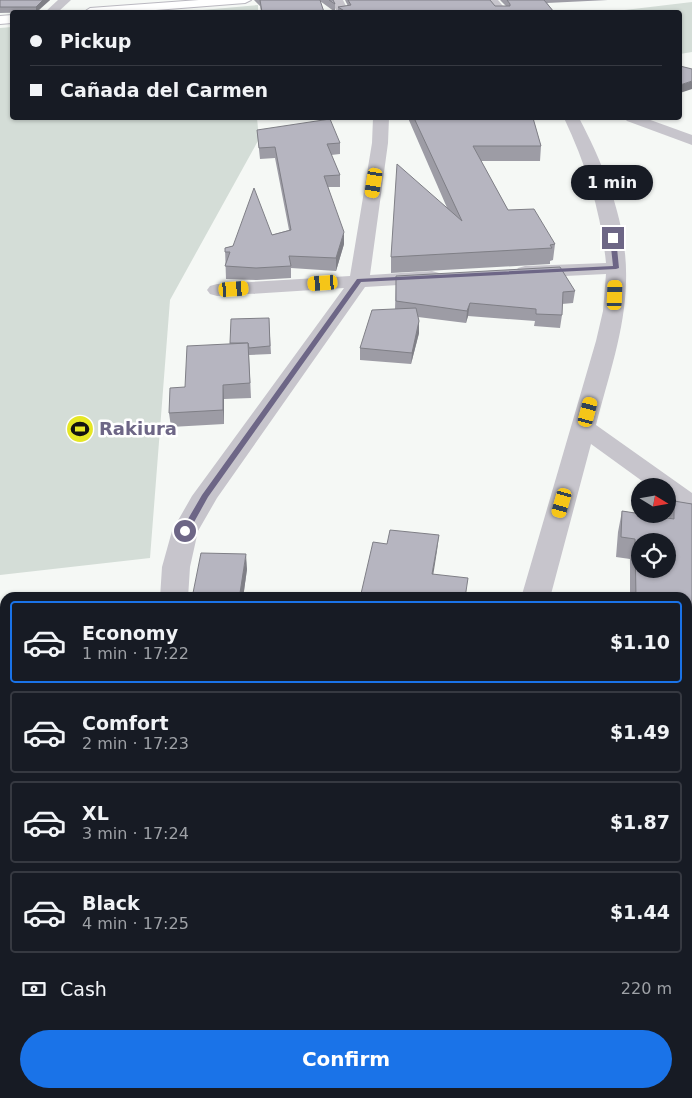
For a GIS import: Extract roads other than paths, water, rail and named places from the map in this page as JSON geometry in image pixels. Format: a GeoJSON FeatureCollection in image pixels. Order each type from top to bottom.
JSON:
{"type":"FeatureCollection","features":[{"type":"Feature","properties":{"kind":"main road"},"geometry":{"type":"LineString","coordinates":[[116,10],[244,0]]}},
{"type":"Feature","properties":{"kind":"street"},"geometry":{"type":"LineString","coordinates":[[53,10],[65,0]]}},
{"type":"Feature","properties":{"kind":"street"},"geometry":{"type":"LineString","coordinates":[[492,0],[500,10]]}},
{"type":"Feature","properties":{"kind":"street"},"geometry":{"type":"LineString","coordinates":[[174,592],[176,567],[185,531],[205,496],[359,281],[380,143],[381,120]]}},
{"type":"Feature","properties":{"kind":"street"},"geometry":{"type":"LineString","coordinates":[[537,592],[584,427],[610,326],[615,295],[616,268],[606,201],[573,120]]}},
{"type":"Feature","properties":{"kind":"street"},"geometry":{"type":"LineString","coordinates":[[638,120],[692,140]]}},
{"type":"Feature","properties":{"kind":"street"},"geometry":{"type":"LineString","coordinates":[[676,134],[692,124]]}},
{"type":"Feature","properties":{"kind":"street"},"geometry":{"type":"LineString","coordinates":[[507,273],[616,268]]}},
{"type":"Feature","properties":{"kind":"street"},"geometry":{"type":"LineString","coordinates":[[216,290],[448,276]]}},
{"type":"Feature","properties":{"kind":"street"},"geometry":{"type":"LineString","coordinates":[[584,427],[654,478]]}},
{"type":"Feature","properties":{"kind":"street"},"geometry":{"type":"LineString","coordinates":[[676,494],[692,506]]}},
{"type":"Feature","properties":{"kind":"place","name":"Rakiura"},"geometry":{"type":"Point","coordinates":[80,429]}}]}
